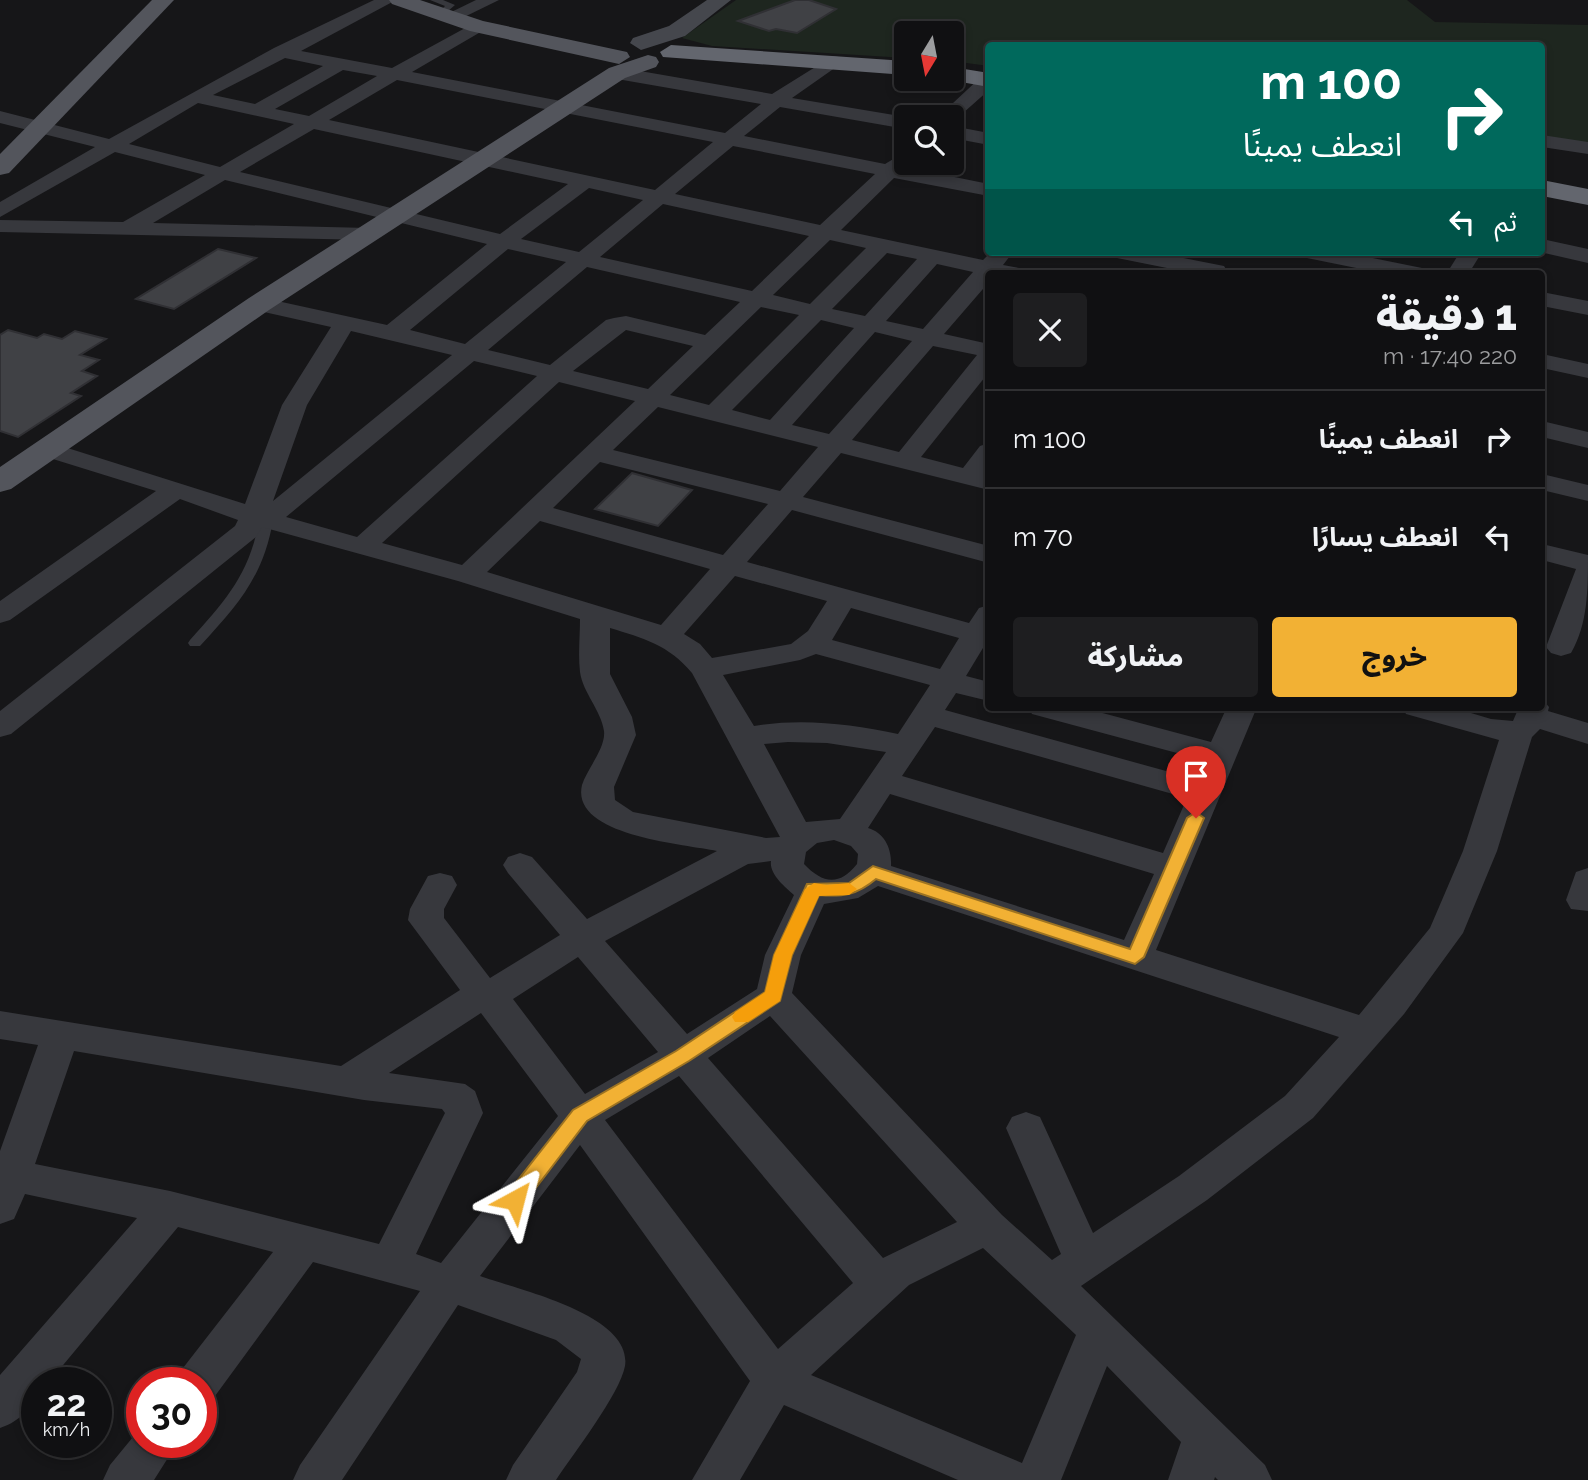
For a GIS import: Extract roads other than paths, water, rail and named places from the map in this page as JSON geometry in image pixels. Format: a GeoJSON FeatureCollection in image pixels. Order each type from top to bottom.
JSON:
{"type":"FeatureCollection","features":[{"type":"Feature","properties":{"kind":"highway"},"geometry":{"type":"LineString","coordinates":[[644,53],[832,61],[894,67]]}},
{"type":"Feature","properties":{"kind":"highway"},"geometry":{"type":"LineString","coordinates":[[964,76],[985,79]]}},
{"type":"Feature","properties":{"kind":"highway"},"geometry":{"type":"LineString","coordinates":[[1545,189],[1588,197]]}},
{"type":"Feature","properties":{"kind":"main road"},"geometry":{"type":"LineString","coordinates":[[0,168],[164,0]]}},
{"type":"Feature","properties":{"kind":"main road"},"geometry":{"type":"LineString","coordinates":[[401,0],[441,11],[478,26],[569,48],[644,53]]}},
{"type":"Feature","properties":{"kind":"main road"},"geometry":{"type":"LineString","coordinates":[[0,482],[259,304],[644,53]]}},
{"type":"Feature","properties":{"kind":"street"},"geometry":{"type":"LineString","coordinates":[[0,211],[195,97],[387,0]]}},
{"type":"Feature","properties":{"kind":"street"},"geometry":{"type":"LineString","coordinates":[[441,11],[490,0]]}},
{"type":"Feature","properties":{"kind":"street"},"geometry":{"type":"LineString","coordinates":[[644,53],[720,0]]}},
{"type":"Feature","properties":{"kind":"street"},"geometry":{"type":"LineString","coordinates":[[130,227],[478,26]]}},
{"type":"Feature","properties":{"kind":"street"},"geometry":{"type":"LineString","coordinates":[[280,52],[729,140],[894,162]]}},
{"type":"Feature","properties":{"kind":"street"},"geometry":{"type":"LineString","coordinates":[[644,53],[778,99],[894,121]]}},
{"type":"Feature","properties":{"kind":"street"},"geometry":{"type":"LineString","coordinates":[[0,727],[229,546],[660,198],[778,99],[832,61]]}},
{"type":"Feature","properties":{"kind":"street"},"geometry":{"type":"LineString","coordinates":[[257,111],[340,64]]}},
{"type":"Feature","properties":{"kind":"street"},"geometry":{"type":"LineString","coordinates":[[961,105],[985,84]]}},
{"type":"Feature","properties":{"kind":"street"},"geometry":{"type":"LineString","coordinates":[[195,97],[932,256],[1000,264]]}},
{"type":"Feature","properties":{"kind":"street"},"geometry":{"type":"LineString","coordinates":[[0,117],[394,217],[870,323],[985,353]]}},
{"type":"Feature","properties":{"kind":"street"},"geometry":{"type":"LineString","coordinates":[[964,134],[985,138]]}},
{"type":"Feature","properties":{"kind":"street"},"geometry":{"type":"LineString","coordinates":[[1545,141],[1588,148]]}},
{"type":"Feature","properties":{"kind":"street"},"geometry":{"type":"LineString","coordinates":[[468,575],[894,167]]}},
{"type":"Feature","properties":{"kind":"street"},"geometry":{"type":"LineString","coordinates":[[938,175],[985,189]]}},
{"type":"Feature","properties":{"kind":"street"},"geometry":{"type":"LineString","coordinates":[[392,333],[503,242],[584,182]]}},
{"type":"Feature","properties":{"kind":"street"},"geometry":{"type":"LineString","coordinates":[[0,226],[369,234]]}},
{"type":"Feature","properties":{"kind":"street"},"geometry":{"type":"LineString","coordinates":[[715,413],[882,245]]}},
{"type":"Feature","properties":{"kind":"street"},"geometry":{"type":"LineString","coordinates":[[1545,247],[1588,256]]}},
{"type":"Feature","properties":{"kind":"street"},"geometry":{"type":"LineString","coordinates":[[776,428],[932,256]]}},
{"type":"Feature","properties":{"kind":"street"},"geometry":{"type":"LineString","coordinates":[[1151,256],[1220,265]]}},
{"type":"Feature","properties":{"kind":"street"},"geometry":{"type":"LineString","coordinates":[[1330,256],[1399,270]]}},
{"type":"Feature","properties":{"kind":"street"},"geometry":{"type":"LineString","coordinates":[[667,636],[926,336],[985,279]]}},
{"type":"Feature","properties":{"kind":"street"},"geometry":{"type":"LineString","coordinates":[[1545,300],[1588,308]]}},
{"type":"Feature","properties":{"kind":"street"},"geometry":{"type":"LineString","coordinates":[[259,304],[344,325],[392,333],[979,480],[985,463]]}},
{"type":"Feature","properties":{"kind":"street"},"geometry":{"type":"LineString","coordinates":[[362,547],[554,374],[614,325],[626,323],[709,343]]}},
{"type":"Feature","properties":{"kind":"street"},"geometry":{"type":"LineString","coordinates":[[260,519],[283,429],[306,382],[344,325]]}},
{"type":"Feature","properties":{"kind":"street"},"geometry":{"type":"LineString","coordinates":[[905,461],[985,359]]}},
{"type":"Feature","properties":{"kind":"street"},"geometry":{"type":"LineString","coordinates":[[1545,362],[1588,372]]}},
{"type":"Feature","properties":{"kind":"street"},"geometry":{"type":"LineString","coordinates":[[1545,430],[1588,440]]}},
{"type":"Feature","properties":{"kind":"street"},"geometry":{"type":"LineString","coordinates":[[49,450],[177,489],[260,519],[468,575],[667,636],[690,650],[705,669],[746,737],[783,845],[787,866],[801,883],[814,889],[842,891],[855,887],[873,872],[877,863],[870,844],[849,832],[821,830],[783,845],[741,853],[583,937],[486,998],[466,1002],[347,1082]]}},
{"type":"Feature","properties":{"kind":"street"},"geometry":{"type":"LineString","coordinates":[[594,453],[785,500],[985,554]]}},
{"type":"Feature","properties":{"kind":"street"},"geometry":{"type":"LineString","coordinates":[[1545,483],[1588,493]]}},
{"type":"Feature","properties":{"kind":"street"},"geometry":{"type":"LineString","coordinates":[[0,614],[177,489]]}},
{"type":"Feature","properties":{"kind":"street"},"geometry":{"type":"LineString","coordinates":[[534,511],[844,597],[985,620],[928,715],[849,832]]}},
{"type":"Feature","properties":{"kind":"street"},"geometry":{"type":"LineString","coordinates":[[1545,553],[1588,564]]}},
{"type":"Feature","properties":{"kind":"street"},"geometry":{"type":"LineString","coordinates":[[1555,648],[1588,573]]}},
{"type":"Feature","properties":{"kind":"street"},"geometry":{"type":"LineString","coordinates":[[705,669],[800,651],[811,643],[844,597]]}},
{"type":"Feature","properties":{"kind":"street"},"geometry":{"type":"LineString","coordinates":[[595,616],[595,674],[616,717],[620,735],[598,788],[599,805],[624,821],[783,845]]}},
{"type":"Feature","properties":{"kind":"street"},"geometry":{"type":"LineString","coordinates":[[811,643],[985,691]]}},
{"type":"Feature","properties":{"kind":"street"},"geometry":{"type":"LineString","coordinates":[[1058,711],[1222,755]]}},
{"type":"Feature","properties":{"kind":"street"},"geometry":{"type":"LineString","coordinates":[[1135,957],[1175,869],[1240,711]]}},
{"type":"Feature","properties":{"kind":"street"},"geometry":{"type":"LineString","coordinates":[[1430,711],[1489,729],[1528,718],[1588,734]]}},
{"type":"Feature","properties":{"kind":"street"},"geometry":{"type":"LineString","coordinates":[[928,715],[1206,793]]}},
{"type":"Feature","properties":{"kind":"street"},"geometry":{"type":"LineString","coordinates":[[1067,1273],[1193,1188],[1299,1107],[1366,1032],[1445,933],[1480,851],[1528,718]]}},
{"type":"Feature","properties":{"kind":"street"},"geometry":{"type":"LineString","coordinates":[[746,737],[785,729],[838,732],[907,746]]}},
{"type":"Feature","properties":{"kind":"street"},"geometry":{"type":"LineString","coordinates":[[883,781],[1175,869]]}},
{"type":"Feature","properties":{"kind":"street"},"geometry":{"type":"LineString","coordinates":[[520,865],[880,1284]]}},
{"type":"Feature","properties":{"kind":"street"},"geometry":{"type":"LineString","coordinates":[[873,872],[1366,1032]]}},
{"type":"Feature","properties":{"kind":"street"},"geometry":{"type":"LineString","coordinates":[[440,885],[427,909],[426,920],[486,998],[498,1006],[775,1380],[1010,1480]]}},
{"type":"Feature","properties":{"kind":"street"},"geometry":{"type":"LineString","coordinates":[[316,1480],[449,1284],[580,1116],[682,1056],[773,996],[783,955],[814,889]]}},
{"type":"Feature","properties":{"kind":"street"},"geometry":{"type":"LineString","coordinates":[[773,996],[987,1227],[1067,1273]]}},
{"type":"Feature","properties":{"kind":"street"},"geometry":{"type":"LineString","coordinates":[[0,1025],[347,1082],[451,1095],[461,1102],[464,1113],[390,1265]]}},
{"type":"Feature","properties":{"kind":"street"},"geometry":{"type":"LineString","coordinates":[[61,1034],[4,1185],[170,1208],[304,1242],[449,1284],[571,1328],[590,1338],[600,1350],[602,1372],[530,1480]]}},
{"type":"Feature","properties":{"kind":"street"},"geometry":{"type":"LineString","coordinates":[[1026,1128],[1067,1273],[1100,1330],[1249,1480]]}},
{"type":"Feature","properties":{"kind":"street"},"geometry":{"type":"LineString","coordinates":[[0,1408],[170,1208]]}},
{"type":"Feature","properties":{"kind":"street"},"geometry":{"type":"LineString","coordinates":[[715,1480],[775,1380],[894,1272],[987,1227]]}},
{"type":"Feature","properties":{"kind":"street"},"geometry":{"type":"LineString","coordinates":[[210,1367],[304,1242]]}},
{"type":"Feature","properties":{"kind":"street"},"geometry":{"type":"LineString","coordinates":[[1038,1480],[1100,1330]]}},
{"type":"Feature","properties":{"kind":"street"},"geometry":{"type":"LineString","coordinates":[[1191,1480],[1206,1436]]}},
{"type":"Feature","properties":{"kind":"street"},"geometry":{"type":"LineString","coordinates":[[126,1480],[143,1458]]}},
{"type":"Feature","properties":{"kind":"lane"},"geometry":{"type":"LineString","coordinates":[[195,643],[246,584],[263,550],[260,519]]}}]}
